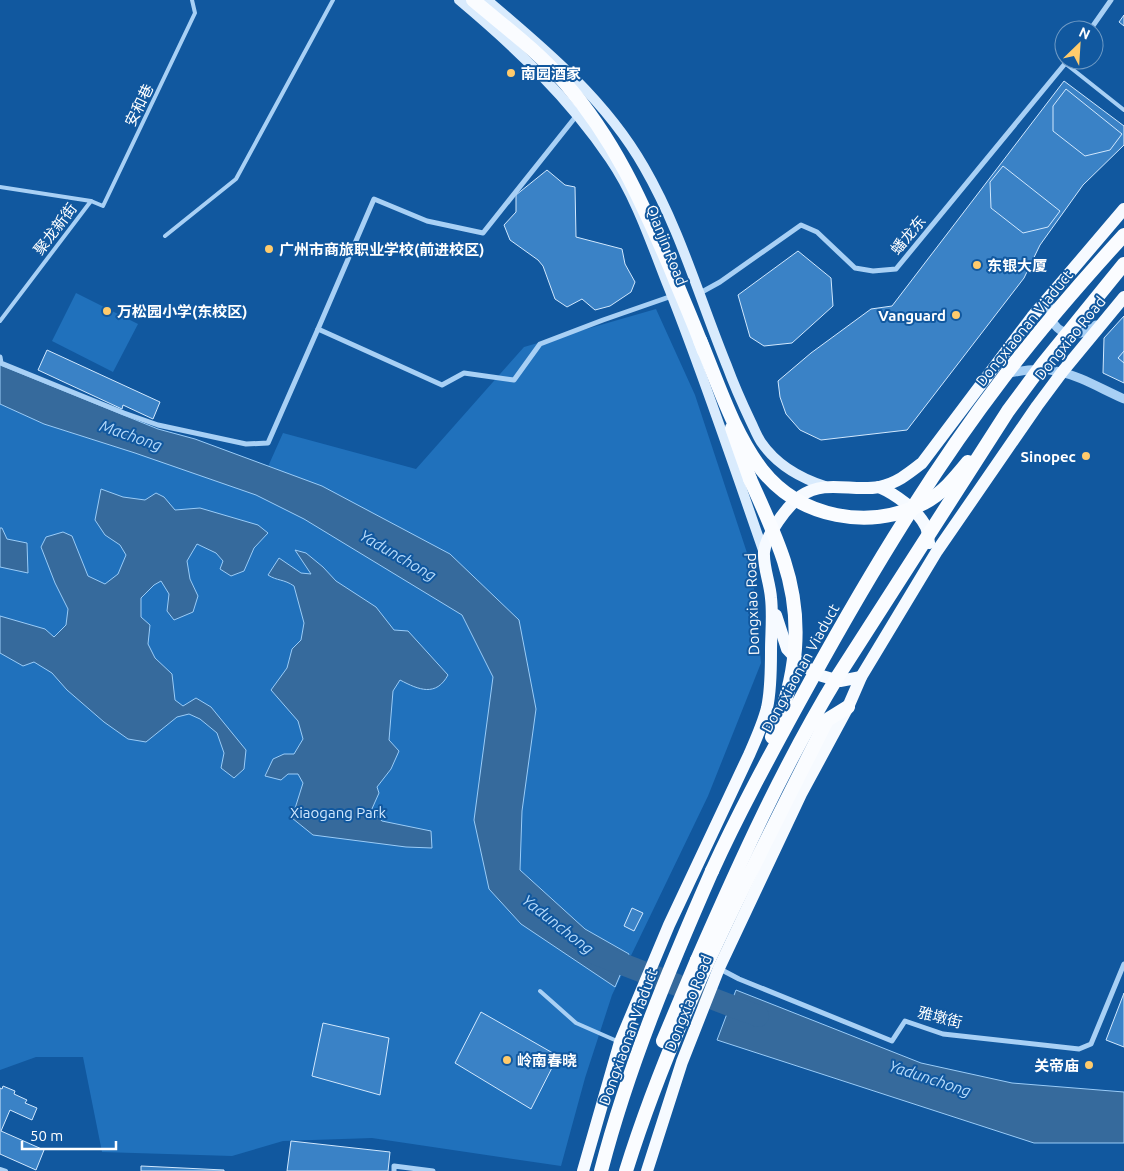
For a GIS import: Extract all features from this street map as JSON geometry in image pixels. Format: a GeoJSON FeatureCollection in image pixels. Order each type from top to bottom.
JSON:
{"type":"FeatureCollection","features":[{"type":"Feature","properties":{"kind":"highway"},"geometry":{"type":"LineString","coordinates":[[473,0],[538,55],[565,82],[610,142],[628,173],[646,212],[740,434],[763,471],[794,499],[820,512],[855,518],[877,517],[907,510],[923,504],[935,496],[954,478],[1008,411],[1064,336],[1124,264]]}},
{"type":"Feature","properties":{"kind":"highway","name":"Dongxiaonan Viaduct"},"geometry":{"type":"LineString","coordinates":[[601,1171],[636,1058],[675,956],[726,841],[824,656],[877,566],[937,471],[980,408],[1075,290],[1124,235]]}},
{"type":"Feature","properties":{"kind":"highway"},"geometry":{"type":"LineString","coordinates":[[700,340],[750,479],[784,560],[793,596],[795,614],[795,652],[790,687],[777,724],[726,841]]}},
{"type":"Feature","properties":{"kind":"highway"},"geometry":{"type":"LineString","coordinates":[[625,1171],[647,1086],[677,1006],[724,898],[795,752],[820,704],[856,646],[951,502],[1008,411]]}},
{"type":"Feature","properties":{"kind":"highway"},"geometry":{"type":"LineString","coordinates":[[625,1171],[662,1067],[760,852],[827,720],[848,707]]}},
{"type":"Feature","properties":{"kind":"main road","name":"Qianjin Road"},"geometry":{"type":"LineString","coordinates":[[459,0],[530,64],[561,95],[610,159],[623,181],[646,230],[672,296],[764,553]]}},
{"type":"Feature","properties":{"kind":"main road","name":"Qianjin Road"},"geometry":{"type":"LineString","coordinates":[[487,0],[559,63],[587,91],[625,138],[644,166],[659,194],[700,293],[740,400],[760,442],[793,473],[825,486]]}},
{"type":"Feature","properties":{"kind":"main road","name":"Dongxiao Road"},"geometry":{"type":"LineString","coordinates":[[583,1171],[620,1042],[658,949],[761,728],[770,689],[771,598],[764,553],[768,540],[787,510],[801,496],[825,486],[851,488],[879,487],[902,480],[922,463],[983,380],[1051,293],[1124,209]]}},
{"type":"Feature","properties":{"kind":"main road","name":"Dongxiao Road"},"geometry":{"type":"LineString","coordinates":[[648,1171],[671,1093],[717,973],[801,794],[848,707],[861,677],[927,568],[1037,406],[1106,317],[1124,297]]}},
{"type":"Feature","properties":{"kind":"main road"},"geometry":{"type":"LineString","coordinates":[[879,487],[904,501],[927,528],[929,549],[927,568]]}},
{"type":"Feature","properties":{"kind":"main road"},"geometry":{"type":"LineString","coordinates":[[771,598],[787,649],[802,665],[822,676],[840,681],[861,677]]}},
{"type":"Feature","properties":{"kind":"street"},"geometry":{"type":"LineString","coordinates":[[1097,20],[1111,0]]}},
{"type":"Feature","properties":{"kind":"street","name":"蟠龙东"},"geometry":{"type":"LineString","coordinates":[[700,293],[720,282],[801,225],[817,232],[855,268],[873,271],[896,269],[1060,70]]}},
{"type":"Feature","properties":{"kind":"street"},"geometry":{"type":"LineString","coordinates":[[0,357],[1,363],[124,414],[158,425],[246,444],[268,443],[374,199],[427,221],[483,233],[577,114]]}},
{"type":"Feature","properties":{"kind":"street"},"geometry":{"type":"LineString","coordinates":[[1051,293],[1048,305],[1049,316],[1055,325],[1065,332],[1074,334],[1084,333],[1106,317]]}},
{"type":"Feature","properties":{"kind":"street"},"geometry":{"type":"LineString","coordinates":[[318,329],[442,385],[464,373],[514,380],[540,344],[672,296]]}},
{"type":"Feature","properties":{"kind":"street"},"geometry":{"type":"LineString","coordinates":[[983,380],[1024,370],[1049,369],[1063,371],[1124,399]]}},
{"type":"Feature","properties":{"kind":"street","name":"雅墩街"},"geometry":{"type":"LineString","coordinates":[[717,973],[739,979],[892,1041],[905,1021],[943,1034],[1079,1049],[1091,1044],[1124,964]]}},
{"type":"Feature","properties":{"kind":"street"},"geometry":{"type":"LineString","coordinates":[[394,1171],[394,1166],[433,1171]]}},
{"type":"Feature","properties":{"kind":"lane","name":"安和巷"},"geometry":{"type":"LineString","coordinates":[[90,201],[103,206],[195,13],[192,0]]}},
{"type":"Feature","properties":{"kind":"lane"},"geometry":{"type":"LineString","coordinates":[[165,236],[236,179],[333,0]]}},
{"type":"Feature","properties":{"kind":"lane"},"geometry":{"type":"LineString","coordinates":[[1076,70],[1124,110]]}},
{"type":"Feature","properties":{"kind":"lane","name":"聚龙新街"},"geometry":{"type":"LineString","coordinates":[[0,187],[90,201],[0,321]]}},
{"type":"Feature","properties":{"kind":"lane"},"geometry":{"type":"LineString","coordinates":[[540,991],[576,1023],[620,1042]]}},
{"type":"Feature","properties":{"kind":"lane"},"geometry":{"type":"LineString","coordinates":[[0,1168],[6,1171]]}},
{"type":"Feature","properties":{"kind":"green space"},"geometry":{"type":"Polygon","coordinates":[[[76,293],[138,324],[113,372],[52,341],[76,293]]]}},
{"type":"Feature","properties":{"kind":"green space","name":"Xiaogang Park"},"geometry":{"type":"Polygon","coordinates":[[[656,309],[695,395],[752,568],[761,663],[708,796],[612,995],[585,1078],[561,1166],[372,1138],[283,1141],[232,1156],[102,1152],[83,1057],[36,1057],[0,1070],[0,404],[44,424],[135,453],[262,480],[283,433],[416,469],[524,347],[656,309]]]}},
{"type":"Feature","properties":{"kind":"water","name":"Machong"},"geometry":{"type":"Polygon","coordinates":[[[0,365],[158,429],[195,439],[322,486],[450,554],[519,620],[536,709],[522,811],[520,870],[585,929],[629,954],[615,987],[521,924],[489,889],[474,820],[493,677],[462,615],[304,519],[256,495],[44,424],[0,404],[0,365]]]}},
{"type":"Feature","properties":{"kind":"water"},"geometry":{"type":"Polygon","coordinates":[[[101,489],[123,497],[145,500],[156,493],[164,497],[175,510],[200,508],[258,525],[268,533],[254,548],[244,571],[231,576],[220,569],[223,561],[216,553],[197,544],[187,561],[190,579],[198,596],[193,612],[174,620],[167,611],[169,594],[161,581],[141,598],[141,617],[150,625],[148,644],[155,658],[172,674],[175,700],[183,706],[196,698],[211,707],[246,750],[244,769],[234,778],[221,768],[224,753],[217,733],[200,719],[189,714],[177,717],[146,742],[128,739],[104,722],[67,690],[52,673],[34,662],[23,666],[0,653],[0,616],[45,629],[54,637],[66,625],[68,609],[55,583],[41,547],[46,537],[63,532],[72,536],[88,576],[105,584],[118,574],[126,555],[120,545],[105,535],[95,520],[101,489]]]}},
{"type":"Feature","properties":{"kind":"water"},"geometry":{"type":"Polygon","coordinates":[[[0,528],[2,528],[7,539],[27,543],[28,573],[0,567],[0,528]]]}},
{"type":"Feature","properties":{"kind":"water"},"geometry":{"type":"Polygon","coordinates":[[[295,550],[306,553],[336,581],[376,607],[394,630],[408,631],[448,675],[443,682],[433,689],[420,689],[400,680],[393,691],[389,740],[399,751],[391,769],[377,787],[379,793],[371,811],[382,821],[431,831],[432,848],[406,847],[313,835],[292,818],[303,783],[298,774],[288,774],[281,780],[265,776],[273,759],[284,754],[294,754],[303,739],[298,721],[271,690],[287,668],[292,649],[301,640],[304,623],[294,586],[268,575],[279,558],[301,573],[311,574],[295,550]]]}},
{"type":"Feature","properties":{"kind":"water"},"geometry":{"type":"Polygon","coordinates":[[[736,990],[921,1063],[1012,1083],[1124,1092],[1124,1143],[1034,1143],[717,1040],[736,990]]]}},
{"type":"Feature","properties":{"kind":"building"},"geometry":{"type":"Polygon","coordinates":[[[1124,15],[1124,26],[1119,22],[1124,15]]]}},
{"type":"Feature","properties":{"kind":"building","name":"东银大厦"},"geometry":{"type":"Polygon","coordinates":[[[1064,81],[1124,126],[1124,145],[1083,185],[1040,245],[1024,278],[907,430],[821,440],[800,430],[786,414],[780,397],[778,381],[811,353],[871,309],[892,306],[1064,81]]]}},
{"type":"Feature","properties":{"kind":"building"},"geometry":{"type":"Polygon","coordinates":[[[1066,89],[1122,134],[1110,150],[1085,156],[1053,131],[1053,106],[1066,89]]]}},
{"type":"Feature","properties":{"kind":"building"},"geometry":{"type":"Polygon","coordinates":[[[1003,166],[1060,211],[1048,227],[1023,233],[991,208],[990,182],[1003,166]]]}},
{"type":"Feature","properties":{"kind":"building"},"geometry":{"type":"Polygon","coordinates":[[[547,170],[565,185],[575,187],[576,237],[622,249],[625,264],[635,282],[631,292],[610,306],[595,310],[582,299],[567,307],[555,299],[543,266],[538,260],[510,240],[504,225],[516,212],[516,195],[547,170]]]}},
{"type":"Feature","properties":{"kind":"building"},"geometry":{"type":"Polygon","coordinates":[[[798,251],[831,278],[833,306],[792,343],[764,346],[750,337],[738,295],[798,251]]]}},
{"type":"Feature","properties":{"kind":"building"},"geometry":{"type":"Polygon","coordinates":[[[1124,316],[1124,383],[1103,373],[1104,338],[1124,316]]]}},
{"type":"Feature","properties":{"kind":"building"},"geometry":{"type":"Polygon","coordinates":[[[47,350],[160,402],[153,419],[123,405],[122,409],[38,370],[47,350]]]}},
{"type":"Feature","properties":{"kind":"building"},"geometry":{"type":"Polygon","coordinates":[[[1124,351],[1124,363],[1118,358],[1124,351]]]}},
{"type":"Feature","properties":{"kind":"building"},"geometry":{"type":"Polygon","coordinates":[[[632,908],[643,913],[634,931],[624,926],[632,908]]]}},
{"type":"Feature","properties":{"kind":"building"},"geometry":{"type":"Polygon","coordinates":[[[1124,993],[1124,1047],[1106,1040],[1124,993]]]}},
{"type":"Feature","properties":{"kind":"building","name":"岭南春晓"},"geometry":{"type":"Polygon","coordinates":[[[481,1012],[558,1056],[531,1109],[455,1063],[481,1012]]]}},
{"type":"Feature","properties":{"kind":"building"},"geometry":{"type":"Polygon","coordinates":[[[323,1023],[389,1038],[380,1095],[312,1076],[323,1023]]]}},
{"type":"Feature","properties":{"kind":"building"},"geometry":{"type":"Polygon","coordinates":[[[3,1086],[15,1091],[14,1094],[27,1100],[25,1103],[37,1108],[32,1120],[10,1110],[1,1131],[44,1150],[36,1170],[0,1154],[0,1088],[2,1089],[3,1086]]]}},
{"type":"Feature","properties":{"kind":"building"},"geometry":{"type":"Polygon","coordinates":[[[291,1141],[390,1152],[388,1171],[287,1171],[291,1141]]]}},
{"type":"Feature","properties":{"kind":"building"},"geometry":{"type":"Polygon","coordinates":[[[141,1166],[224,1170],[224,1171],[141,1171],[141,1166]]]}},
{"type":"Feature","properties":{"kind":"waterway","name":"Yadunchong"},"geometry":{"type":"LineString","coordinates":[[596,954],[758,1016]]}},
{"type":"Feature","properties":{"kind":"place","name":"南园酒家"},"geometry":{"type":"Point","coordinates":[511,73]}},
{"type":"Feature","properties":{"kind":"place","name":"广州市商旅职业学校(前进校区)"},"geometry":{"type":"Point","coordinates":[269,249]}},
{"type":"Feature","properties":{"kind":"place","name":"东银大厦"},"geometry":{"type":"Point","coordinates":[977,265]}},
{"type":"Feature","properties":{"kind":"place","name":"万松园小学(东校区)"},"geometry":{"type":"Point","coordinates":[107,311]}},
{"type":"Feature","properties":{"kind":"place","name":"Vanguard"},"geometry":{"type":"Point","coordinates":[956,315]}},
{"type":"Feature","properties":{"kind":"place","name":"Sinopec"},"geometry":{"type":"Point","coordinates":[1086,456]}},
{"type":"Feature","properties":{"kind":"place","name":"岭南春晓"},"geometry":{"type":"Point","coordinates":[507,1060]}},
{"type":"Feature","properties":{"kind":"place","name":"关帝庙"},"geometry":{"type":"Point","coordinates":[1089,1065]}}]}
